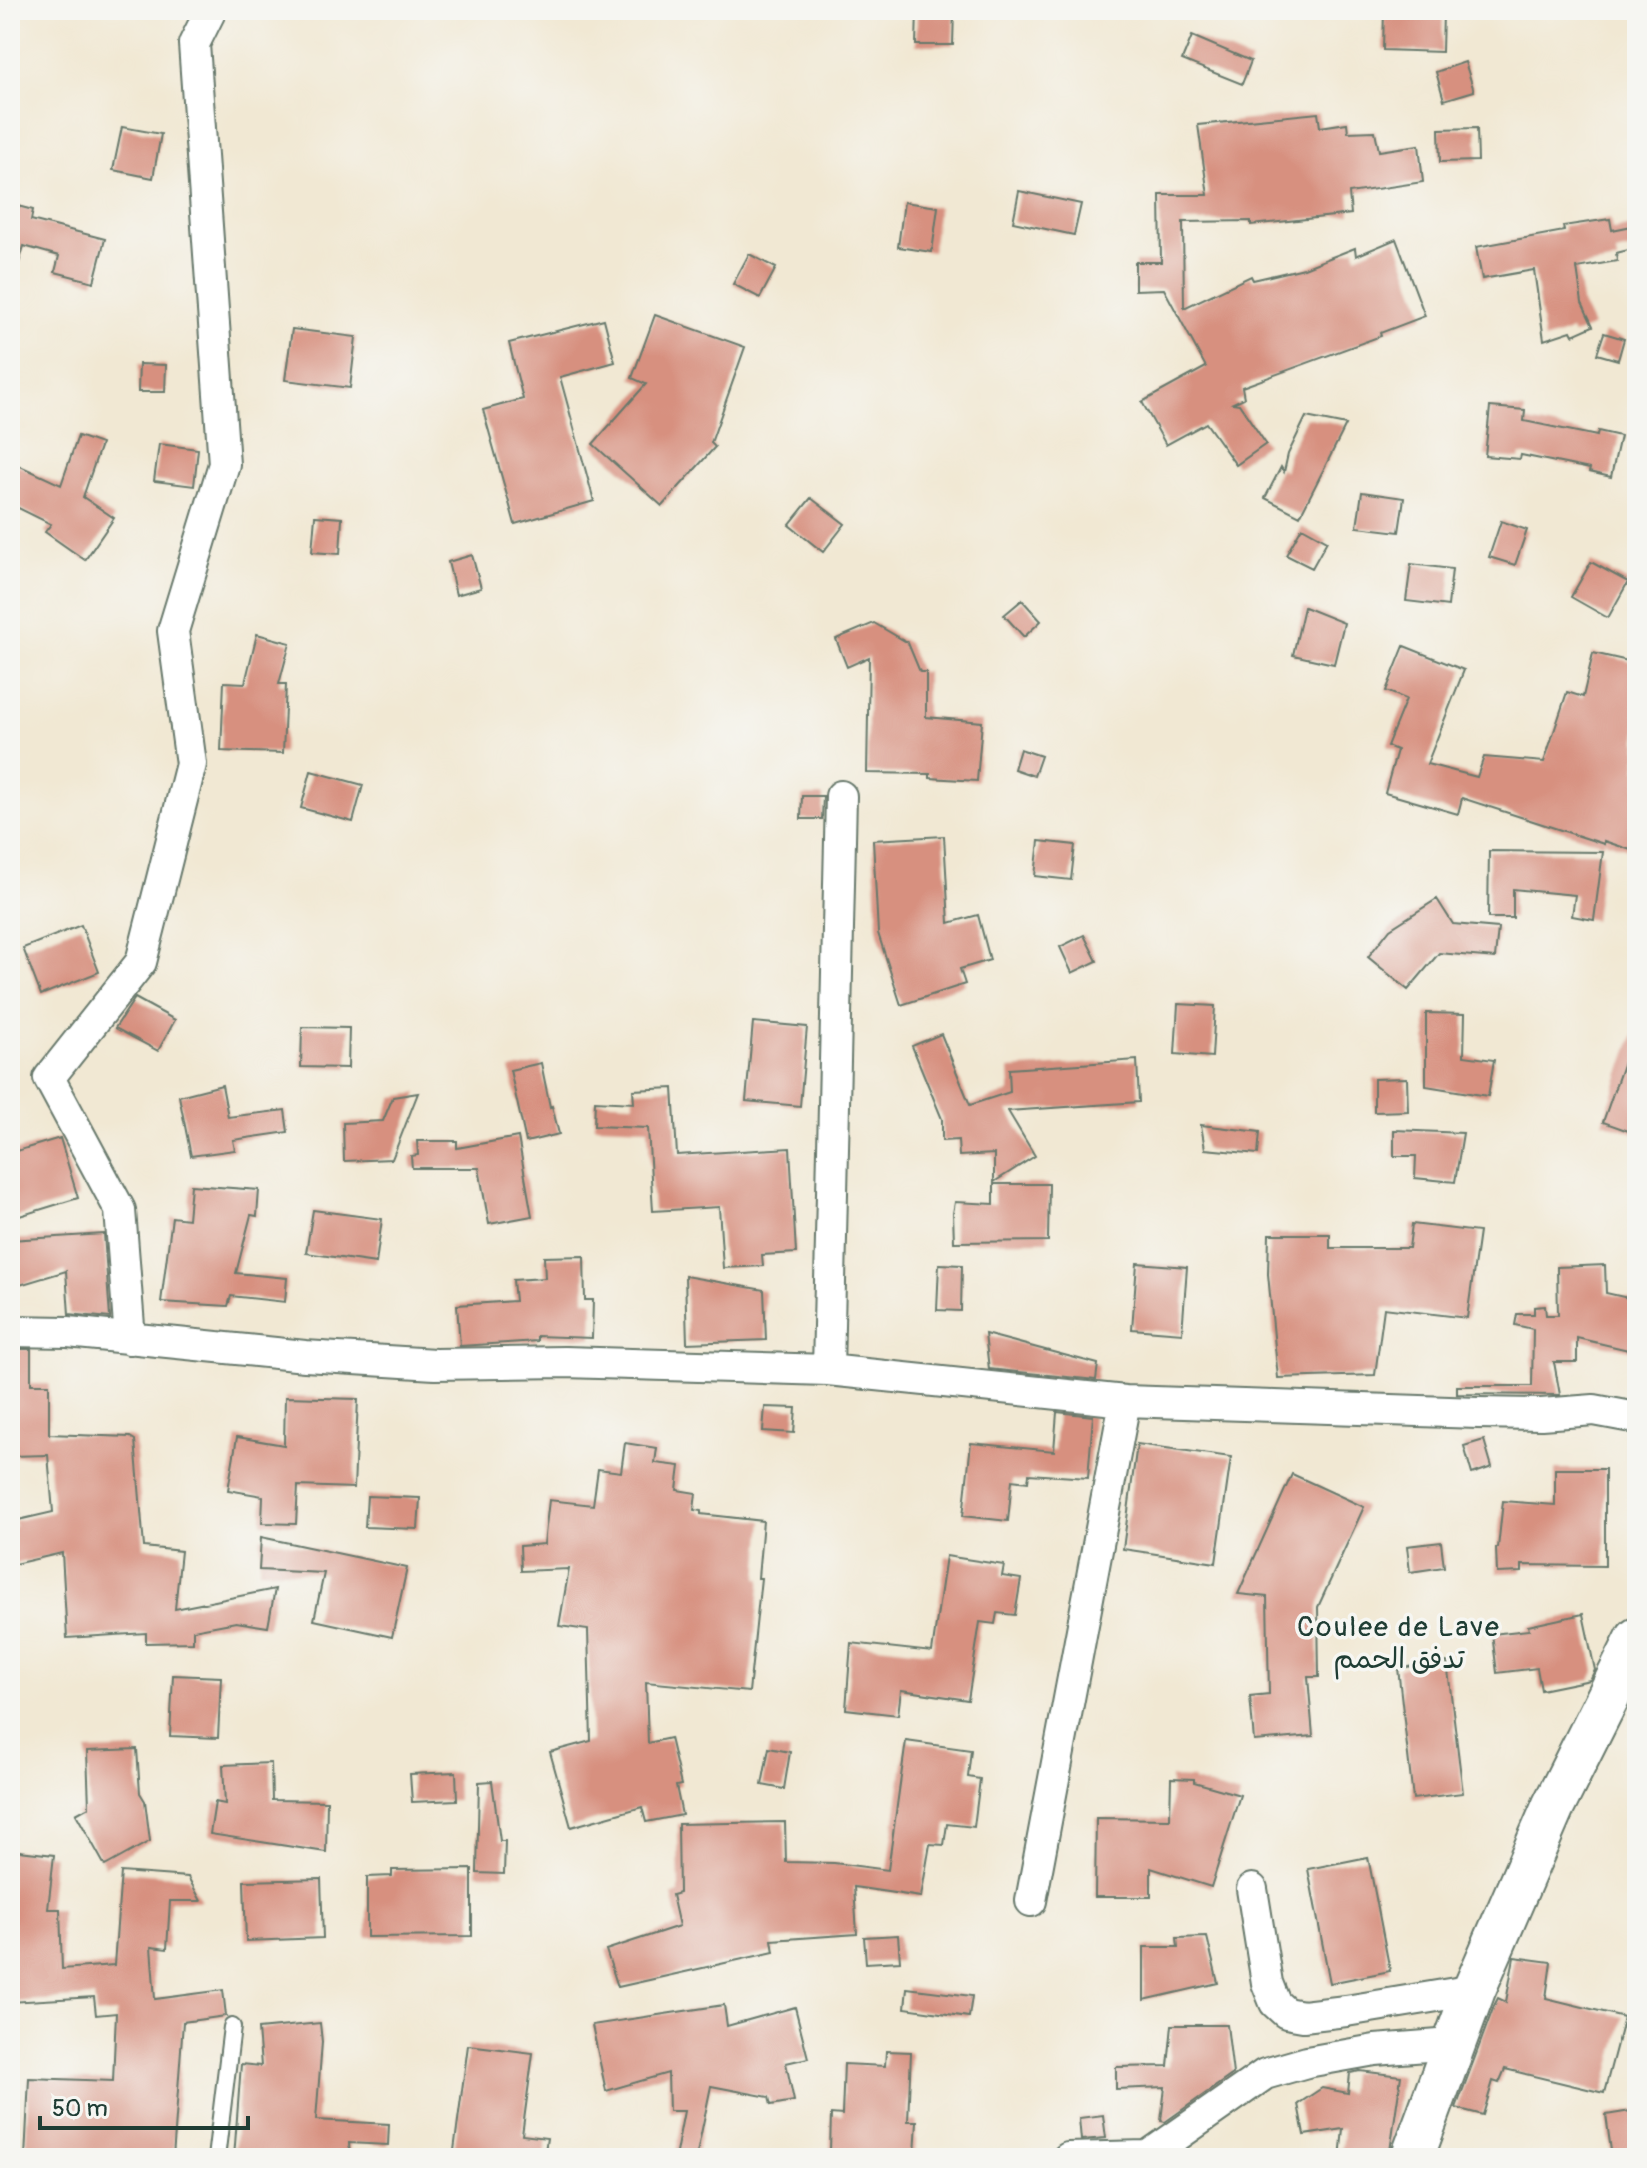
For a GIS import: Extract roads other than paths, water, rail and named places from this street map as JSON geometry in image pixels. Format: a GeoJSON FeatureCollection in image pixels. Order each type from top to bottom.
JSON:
{"type":"FeatureCollection","features":[{"type":"Feature","properties":{"kind":"main road"},"geometry":{"type":"LineString","coordinates":[[1412,2158],[1452,2044],[1553,1807],[1637,1639]]}},
{"type":"Feature","properties":{"kind":"street"},"geometry":{"type":"LineString","coordinates":[[130,1339],[120,1210],[49,1078],[141,962],[191,764],[173,631],[224,464],[194,44],[211,10]]}},
{"type":"Feature","properties":{"kind":"street"},"geometry":{"type":"LineString","coordinates":[[828,1370],[841,796]]}},
{"type":"Feature","properties":{"kind":"street"},"geometry":{"type":"LineString","coordinates":[[10,1331],[68,1332],[305,1356],[435,1364],[565,1362],[828,1370],[1125,1401],[1541,1414],[1594,1410],[1637,1418]]}},
{"type":"Feature","properties":{"kind":"street"},"geometry":{"type":"LineString","coordinates":[[1031,1901],[1125,1401]]}},
{"type":"Feature","properties":{"kind":"street"},"geometry":{"type":"LineString","coordinates":[[1252,1889],[1267,1983],[1275,2003],[1286,2013],[1303,2016],[1346,2011],[1474,1990]]}},
{"type":"Feature","properties":{"kind":"street"},"geometry":{"type":"LineString","coordinates":[[1068,2158],[1145,2157],[1265,2074],[1307,2062],[1375,2050],[1452,2044]]}},
{"type":"Feature","properties":{"kind":"lane"},"geometry":{"type":"LineString","coordinates":[[216,2158],[232,2027]]}},
{"type":"Feature","properties":{"kind":"district","name":"Coulee de Lave تدفق الحمم"},"geometry":{"type":"Point","coordinates":[1399,1643]}}]}
